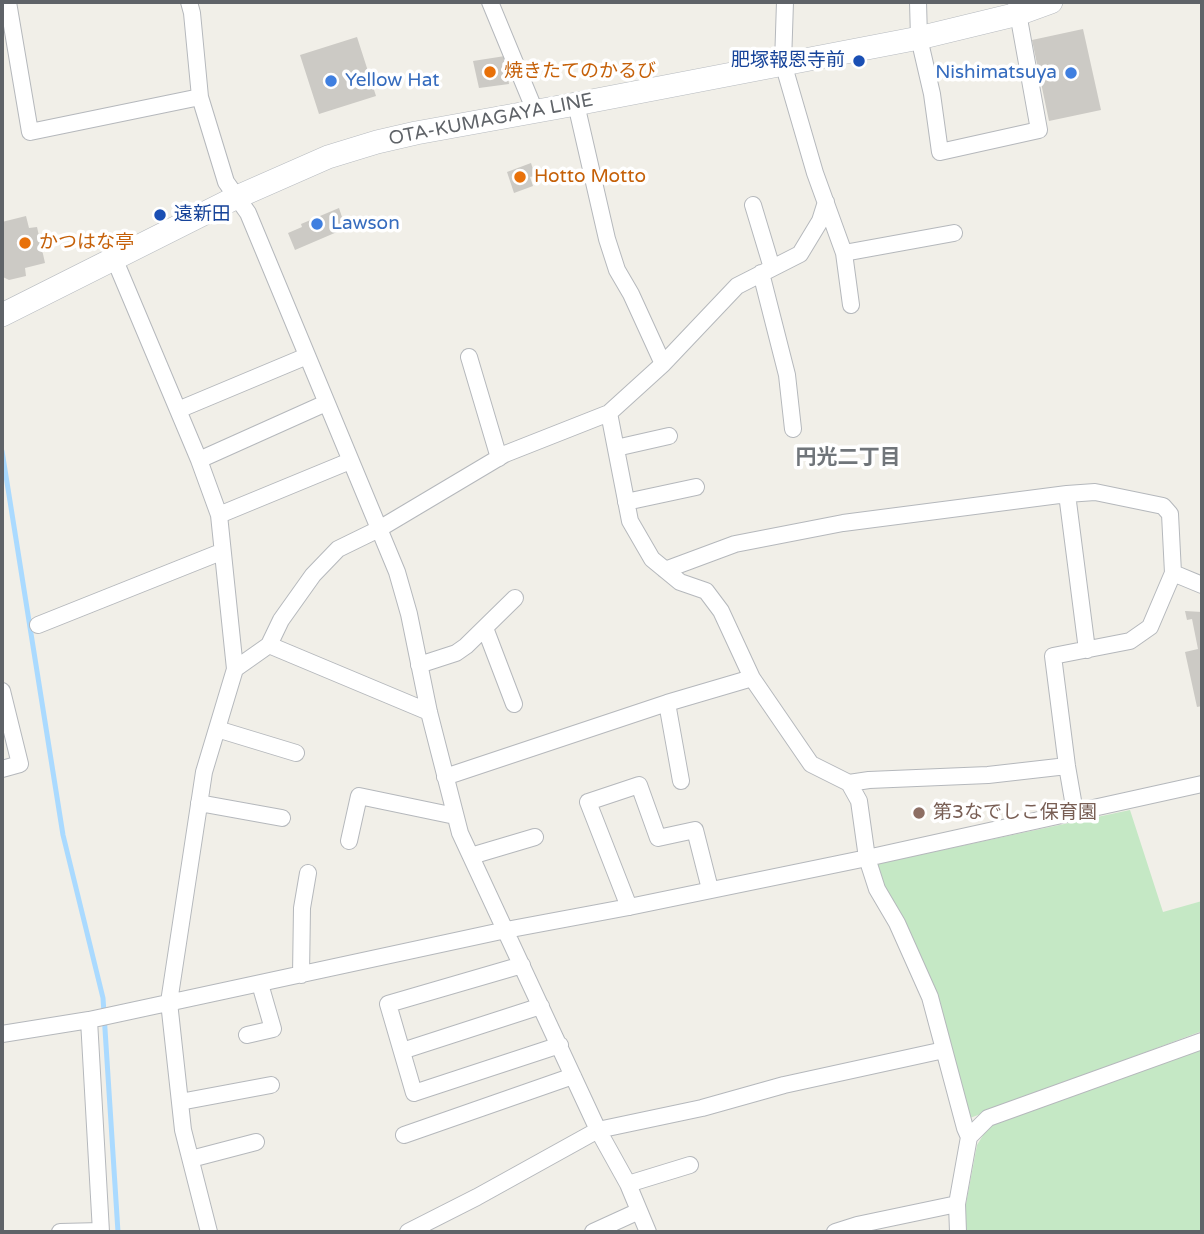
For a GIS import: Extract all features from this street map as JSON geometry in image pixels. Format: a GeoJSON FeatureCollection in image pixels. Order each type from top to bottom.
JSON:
{"type":"FeatureCollection","features":[{"type":"Feature","properties":{"kind":"main road","name":"OTA-KUMAGAYA LINE"},"geometry":{"type":"LineString","coordinates":[[2,315],[237,197],[328,158],[377,142],[919,38],[1023,7],[1051,2]]}},
{"type":"Feature","properties":{"kind":"street"},"geometry":{"type":"LineString","coordinates":[[8,2],[30,132],[200,97]]}},
{"type":"Feature","properties":{"kind":"street"},"geometry":{"type":"LineString","coordinates":[[189,2],[200,97],[226,182],[248,213],[400,583],[460,833],[598,1130],[628,1184],[648,1232]]}},
{"type":"Feature","properties":{"kind":"street"},"geometry":{"type":"LineString","coordinates":[[490,2],[535,111]]}},
{"type":"Feature","properties":{"kind":"street"},"geometry":{"type":"LineString","coordinates":[[785,2],[783,63],[815,173],[844,253],[851,305]]}},
{"type":"Feature","properties":{"kind":"street"},"geometry":{"type":"LineString","coordinates":[[918,2],[919,38],[932,94],[940,152],[1039,130],[1023,7]]}},
{"type":"Feature","properties":{"kind":"street"},"geometry":{"type":"LineString","coordinates":[[576,104],[607,239],[617,270],[663,364]]}},
{"type":"Feature","properties":{"kind":"street"},"geometry":{"type":"LineString","coordinates":[[236,669],[270,645],[281,620],[313,575],[338,549],[499,458],[609,413],[663,364],[737,286],[800,254],[820,221],[825,202]]}},
{"type":"Feature","properties":{"kind":"street"},"geometry":{"type":"LineString","coordinates":[[753,205],[787,375],[793,429]]}},
{"type":"Feature","properties":{"kind":"street"},"geometry":{"type":"LineString","coordinates":[[844,253],[954,233]]}},
{"type":"Feature","properties":{"kind":"street"},"geometry":{"type":"LineString","coordinates":[[114,258],[199,460],[219,515],[236,669],[204,772],[169,1002],[183,1130],[209,1232]]}},
{"type":"Feature","properties":{"kind":"street"},"geometry":{"type":"LineString","coordinates":[[178,410],[307,356]]}},
{"type":"Feature","properties":{"kind":"street"},"geometry":{"type":"LineString","coordinates":[[469,357],[499,458]]}},
{"type":"Feature","properties":{"kind":"street"},"geometry":{"type":"LineString","coordinates":[[199,460],[326,403]]}},
{"type":"Feature","properties":{"kind":"street"},"geometry":{"type":"LineString","coordinates":[[609,413],[630,521],[652,559],[680,582],[706,592],[721,611],[752,678],[811,764],[849,783],[859,801],[867,858],[877,889],[897,923],[930,997],[969,1137],[957,1204],[958,1232]]}},
{"type":"Feature","properties":{"kind":"street"},"geometry":{"type":"LineString","coordinates":[[616,448],[669,436]]}},
{"type":"Feature","properties":{"kind":"street"},"geometry":{"type":"LineString","coordinates":[[219,515],[350,461]]}},
{"type":"Feature","properties":{"kind":"street"},"geometry":{"type":"LineString","coordinates":[[626,502],[696,487]]}},
{"type":"Feature","properties":{"kind":"street"},"geometry":{"type":"LineString","coordinates":[[665,570],[735,544],[843,523],[1067,494],[1095,492],[1163,506],[1170,514],[1173,573],[1150,627],[1130,641],[1053,656],[1075,812]]}},
{"type":"Feature","properties":{"kind":"street"},"geometry":{"type":"LineString","coordinates":[[1067,494],[1087,650]]}},
{"type":"Feature","properties":{"kind":"street"},"geometry":{"type":"LineString","coordinates":[[38,625],[221,552]]}},
{"type":"Feature","properties":{"kind":"street"},"geometry":{"type":"LineString","coordinates":[[1173,573],[1202,585]]}},
{"type":"Feature","properties":{"kind":"street"},"geometry":{"type":"LineString","coordinates":[[419,665],[456,653],[516,598]]}},
{"type":"Feature","properties":{"kind":"street"},"geometry":{"type":"LineString","coordinates":[[485,628],[514,704]]}},
{"type":"Feature","properties":{"kind":"street"},"geometry":{"type":"LineString","coordinates":[[270,645],[429,712]]}},
{"type":"Feature","properties":{"kind":"street"},"geometry":{"type":"LineString","coordinates":[[445,777],[667,703],[752,678]]}},
{"type":"Feature","properties":{"kind":"street"},"geometry":{"type":"LineString","coordinates":[[2,691],[20,764],[2,769]]}},
{"type":"Feature","properties":{"kind":"street"},"geometry":{"type":"LineString","coordinates":[[667,703],[681,781]]}},
{"type":"Feature","properties":{"kind":"street"},"geometry":{"type":"LineString","coordinates":[[217,729],[296,753]]}},
{"type":"Feature","properties":{"kind":"street"},"geometry":{"type":"LineString","coordinates":[[849,783],[988,775],[1067,766]]}},
{"type":"Feature","properties":{"kind":"street"},"geometry":{"type":"LineString","coordinates":[[2,1034],[91,1019],[506,930],[867,858],[1202,784]]}},
{"type":"Feature","properties":{"kind":"street"},"geometry":{"type":"LineString","coordinates":[[629,907],[588,802],[639,785],[658,838],[695,830],[710,889]]}},
{"type":"Feature","properties":{"kind":"street"},"geometry":{"type":"LineString","coordinates":[[349,841],[359,796],[455,816]]}},
{"type":"Feature","properties":{"kind":"street"},"geometry":{"type":"LineString","coordinates":[[199,803],[282,818]]}},
{"type":"Feature","properties":{"kind":"street"},"geometry":{"type":"LineString","coordinates":[[471,856],[535,837]]}},
{"type":"Feature","properties":{"kind":"street"},"geometry":{"type":"LineString","coordinates":[[301,975],[302,908],[308,873]]}},
{"type":"Feature","properties":{"kind":"street"},"geometry":{"type":"LineString","coordinates":[[523,965],[388,1004],[414,1093],[559,1045]]}},
{"type":"Feature","properties":{"kind":"street"},"geometry":{"type":"LineString","coordinates":[[247,1035],[273,1029],[260,984]]}},
{"type":"Feature","properties":{"kind":"street"},"geometry":{"type":"LineString","coordinates":[[402,1051],[541,1006]]}},
{"type":"Feature","properties":{"kind":"street"},"geometry":{"type":"LineString","coordinates":[[60,1232],[101,1232],[91,1019]]}},
{"type":"Feature","properties":{"kind":"street"},"geometry":{"type":"LineString","coordinates":[[969,1137],[988,1118],[1202,1041]]}},
{"type":"Feature","properties":{"kind":"street"},"geometry":{"type":"LineString","coordinates":[[408,1232],[598,1130],[944,1050]]}},
{"type":"Feature","properties":{"kind":"street"},"geometry":{"type":"LineString","coordinates":[[404,1135],[573,1076]]}},
{"type":"Feature","properties":{"kind":"street"},"geometry":{"type":"LineString","coordinates":[[180,1102],[271,1085]]}},
{"type":"Feature","properties":{"kind":"street"},"geometry":{"type":"LineString","coordinates":[[191,1159],[256,1142]]}},
{"type":"Feature","properties":{"kind":"street"},"geometry":{"type":"LineString","coordinates":[[628,1184],[690,1165]]}},
{"type":"Feature","properties":{"kind":"street"},"geometry":{"type":"LineString","coordinates":[[835,1232],[957,1204]]}},
{"type":"Feature","properties":{"kind":"street"},"geometry":{"type":"LineString","coordinates":[[593,1232],[639,1211]]}},
{"type":"Feature","properties":{"kind":"green space"},"geometry":{"type":"Polygon","coordinates":[[[1130,810],[1163,912],[1202,901],[1202,1031],[970,1118],[876,864],[1130,810]]]}},
{"type":"Feature","properties":{"kind":"green space"},"geometry":{"type":"Polygon","coordinates":[[[1202,1045],[1202,1232],[965,1232],[965,1209],[977,1145],[990,1124],[1202,1045]]]}},
{"type":"Feature","properties":{"kind":"building"},"geometry":{"type":"Polygon","coordinates":[[[1083,29],[1101,110],[1049,121],[1032,40],[1083,29]]]}},
{"type":"Feature","properties":{"kind":"building"},"geometry":{"type":"Polygon","coordinates":[[[357,37],[376,96],[319,114],[300,55],[357,37]]]}},
{"type":"Feature","properties":{"kind":"building"},"geometry":{"type":"Polygon","coordinates":[[[505,56],[509,84],[479,88],[473,61],[505,56]]]}},
{"type":"Feature","properties":{"kind":"building"},"geometry":{"type":"Polygon","coordinates":[[[531,163],[535,176],[530,177],[533,186],[514,193],[507,172],[531,163]]]}},
{"type":"Feature","properties":{"kind":"building"},"geometry":{"type":"Polygon","coordinates":[[[339,208],[343,220],[348,218],[351,226],[295,250],[288,233],[302,227],[301,224],[339,208]]]}},
{"type":"Feature","properties":{"kind":"building"},"geometry":{"type":"Polygon","coordinates":[[[26,216],[29,228],[37,227],[45,263],[25,268],[26,276],[9,280],[3,277],[2,271],[2,222],[26,216]]]}},
{"type":"Feature","properties":{"kind":"building"},"geometry":{"type":"Polygon","coordinates":[[[1185,611],[1202,612],[1202,706],[1197,707],[1185,652],[1198,649],[1192,619],[1187,620],[1185,611]]]}},
{"type":"Feature","properties":{"kind":"waterway"},"geometry":{"type":"LineString","coordinates":[[2,451],[63,835],[103,998],[118,1232]]}},
{"type":"Feature","properties":{"kind":"place","name":"肥塚報恩寺前"},"geometry":{"type":"Point","coordinates":[859,61]}},
{"type":"Feature","properties":{"kind":"place","name":"焼きたてのかるび"},"geometry":{"type":"Point","coordinates":[490,72]}},
{"type":"Feature","properties":{"kind":"place","name":"Nishimatsuya"},"geometry":{"type":"Point","coordinates":[1071,73]}},
{"type":"Feature","properties":{"kind":"place","name":"Yellow Hat"},"geometry":{"type":"Point","coordinates":[331,81]}},
{"type":"Feature","properties":{"kind":"place","name":"Hotto Motto"},"geometry":{"type":"Point","coordinates":[520,177]}},
{"type":"Feature","properties":{"kind":"place","name":"遠新田"},"geometry":{"type":"Point","coordinates":[160,215]}},
{"type":"Feature","properties":{"kind":"place","name":"Lawson"},"geometry":{"type":"Point","coordinates":[317,224]}},
{"type":"Feature","properties":{"kind":"place","name":"かつはな亭"},"geometry":{"type":"Point","coordinates":[25,243]}},
{"type":"Feature","properties":{"kind":"place","name":"第3なでしこ保育園"},"geometry":{"type":"Point","coordinates":[919,813]}},
{"type":"Feature","properties":{"kind":"district","name":"円光二丁目"},"geometry":{"type":"Point","coordinates":[848,458]}}]}
